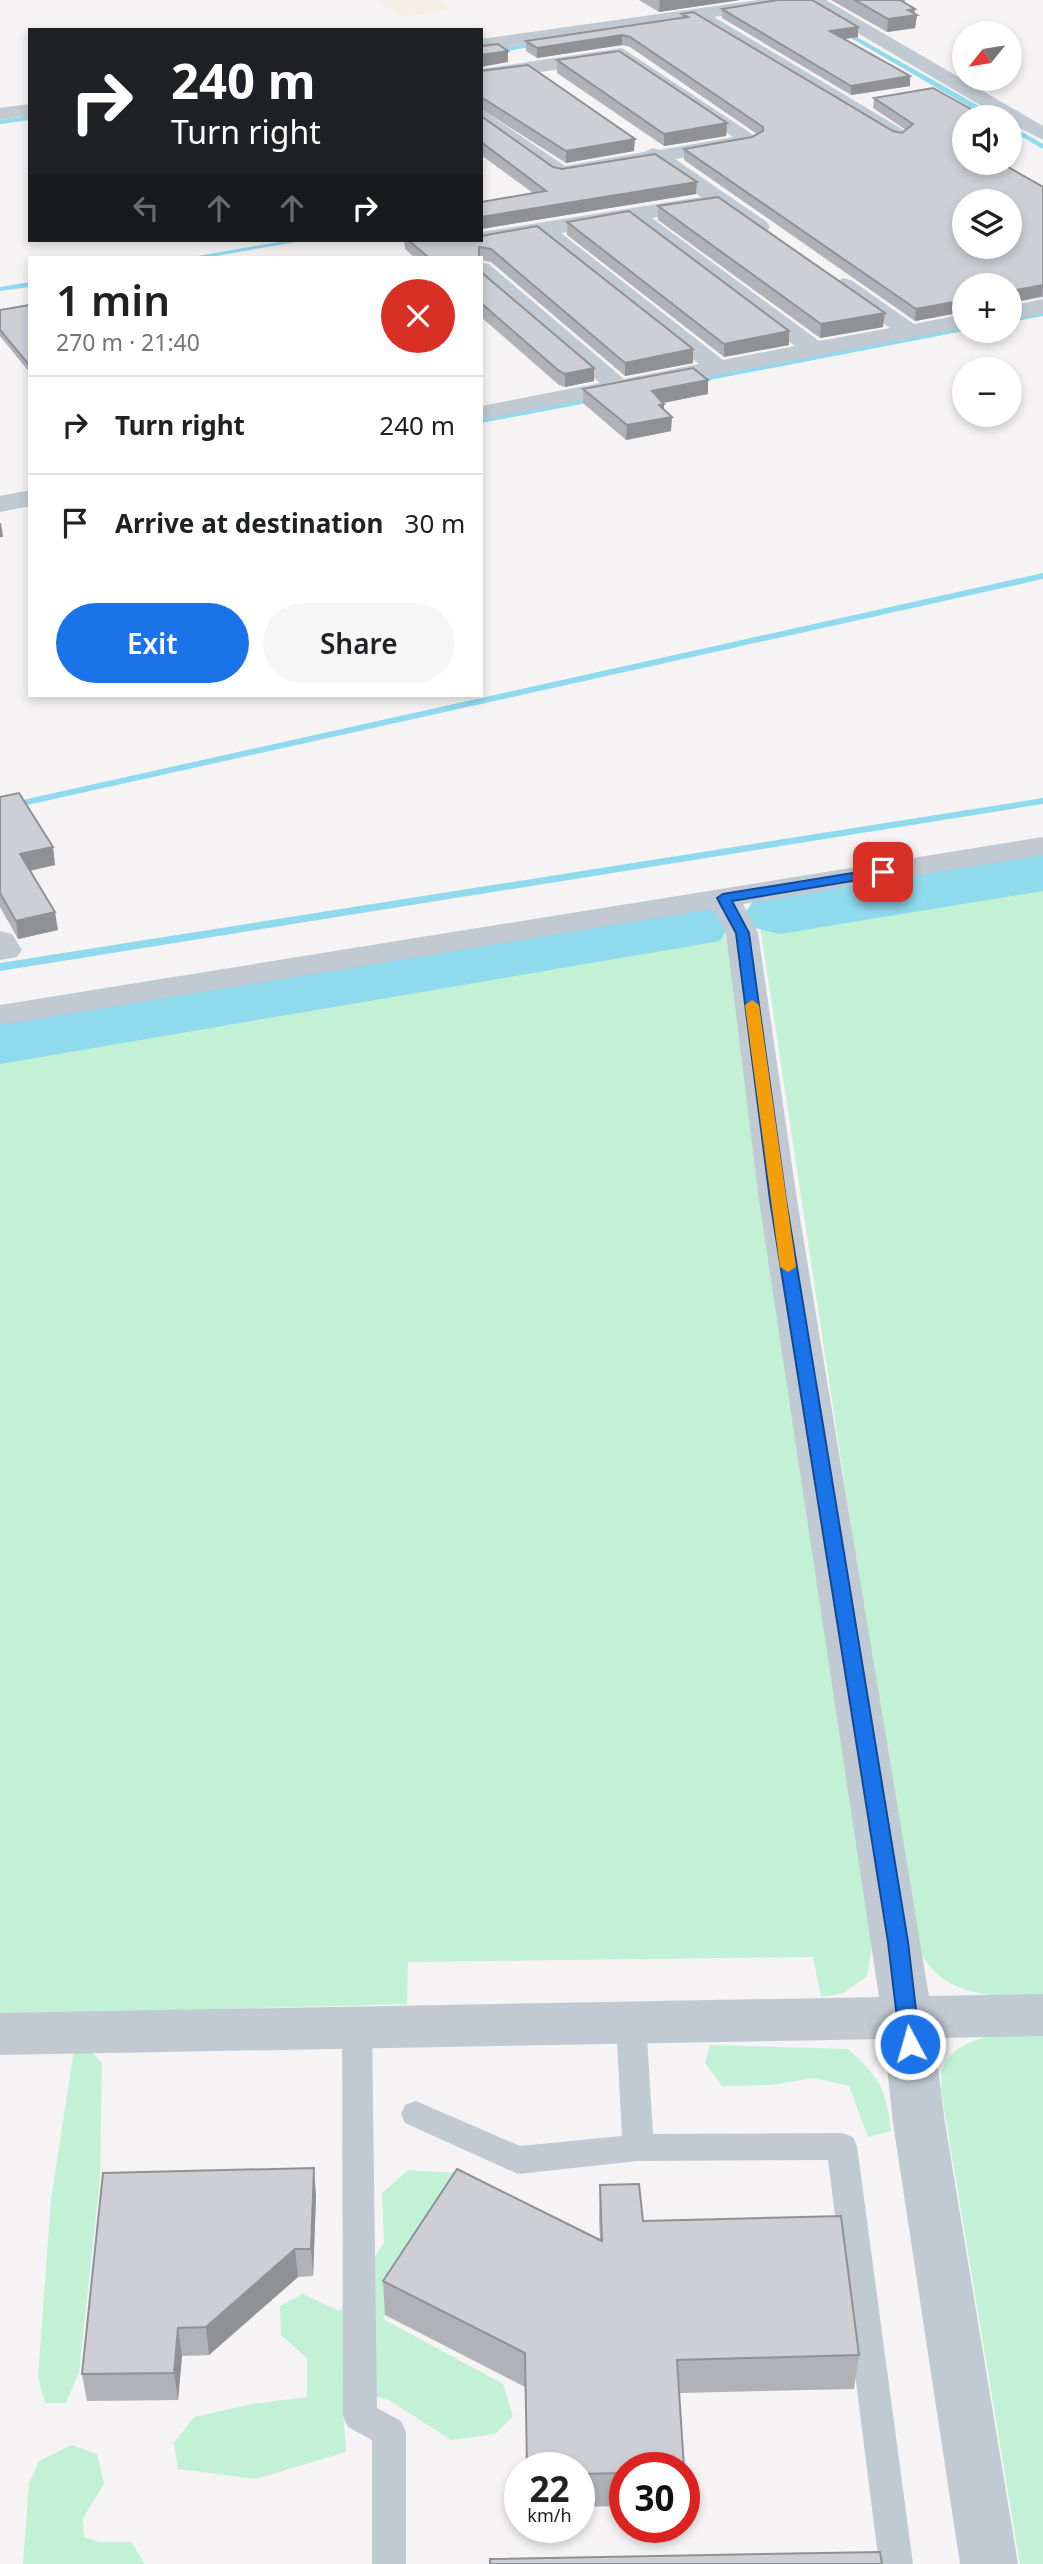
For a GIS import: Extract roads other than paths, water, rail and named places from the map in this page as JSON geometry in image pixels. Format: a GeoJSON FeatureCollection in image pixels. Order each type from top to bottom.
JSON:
{"type":"FeatureCollection","features":[{"type":"Feature","properties":{"kind":"street"},"geometry":{"type":"LineString","coordinates":[[813,0],[948,88],[1043,134]]}},
{"type":"Feature","properties":{"kind":"street"},"geometry":{"type":"LineString","coordinates":[[498,46],[704,19],[783,1]]}},
{"type":"Feature","properties":{"kind":"street"},"geometry":{"type":"LineString","coordinates":[[704,19],[900,136]]}},
{"type":"Feature","properties":{"kind":"street"},"geometry":{"type":"LineString","coordinates":[[498,46],[558,86]]}},
{"type":"Feature","properties":{"kind":"street"},"geometry":{"type":"LineString","coordinates":[[483,75],[622,54],[751,140],[561,173],[483,116]]}},
{"type":"Feature","properties":{"kind":"street"},"geometry":{"type":"LineString","coordinates":[[848,104],[873,100]]}},
{"type":"Feature","properties":{"kind":"street"},"geometry":{"type":"LineString","coordinates":[[0,114],[28,110]]}},
{"type":"Feature","properties":{"kind":"street"},"geometry":{"type":"LineString","coordinates":[[635,141],[775,239]]}},
{"type":"Feature","properties":{"kind":"street"},"geometry":{"type":"LineString","coordinates":[[483,239],[720,200]]}},
{"type":"Feature","properties":{"kind":"street"},"geometry":{"type":"LineString","coordinates":[[634,215],[814,349]]}},
{"type":"Feature","properties":{"kind":"street"},"geometry":{"type":"LineString","coordinates":[[544,230],[718,368]]}},
{"type":"Feature","properties":{"kind":"street"},"geometry":{"type":"LineString","coordinates":[[820,270],[909,331]]}},
{"type":"Feature","properties":{"kind":"street"},"geometry":{"type":"LineString","coordinates":[[483,272],[619,387]]}},
{"type":"Feature","properties":{"kind":"street"},"geometry":{"type":"LineString","coordinates":[[1022,310],[1043,306]]}},
{"type":"Feature","properties":{"kind":"street"},"geometry":{"type":"LineString","coordinates":[[483,413],[952,323]]}},
{"type":"Feature","properties":{"kind":"street"},"geometry":{"type":"LineString","coordinates":[[0,504],[28,498]]}},
{"type":"Feature","properties":{"kind":"street"},"geometry":{"type":"LineString","coordinates":[[0,1015],[1043,846]]}},
{"type":"Feature","properties":{"kind":"street"},"geometry":{"type":"LineString","coordinates":[[723,898],[743,933],[778,1200],[898,1942],[919,2123],[989,2564]]}},
{"type":"Feature","properties":{"kind":"street"},"geometry":{"type":"LineString","coordinates":[[0,941],[5,950],[0,950]]}},
{"type":"Feature","properties":{"kind":"street"},"geometry":{"type":"LineString","coordinates":[[0,2034],[1043,2015]]}},
{"type":"Feature","properties":{"kind":"lane"},"geometry":{"type":"LineString","coordinates":[[631,2022],[638,2148]]}},
{"type":"Feature","properties":{"kind":"lane"},"geometry":{"type":"LineString","coordinates":[[357,2026],[360,2416],[389,2432],[389,2564]]}},
{"type":"Feature","properties":{"kind":"lane"},"geometry":{"type":"LineString","coordinates":[[416,2114],[518,2160],[638,2148],[842,2146],[896,2564]]}},
{"type":"Feature","properties":{"kind":"waterway"},"geometry":{"type":"LineString","coordinates":[[839,29],[971,105]]}},
{"type":"Feature","properties":{"kind":"waterway"},"geometry":{"type":"LineString","coordinates":[[483,53],[542,44]]}},
{"type":"Feature","properties":{"kind":"waterway"},"geometry":{"type":"LineString","coordinates":[[0,122],[28,118]]}},
{"type":"Feature","properties":{"kind":"waterway"},"geometry":{"type":"LineString","coordinates":[[1022,134],[1043,147]]}},
{"type":"Feature","properties":{"kind":"waterway"},"geometry":{"type":"LineString","coordinates":[[202,256],[290,242]]}},
{"type":"Feature","properties":{"kind":"waterway"},"geometry":{"type":"LineString","coordinates":[[0,289],[28,284]]}},
{"type":"Feature","properties":{"kind":"waterway"},"geometry":{"type":"LineString","coordinates":[[1022,317],[1043,313]]}},
{"type":"Feature","properties":{"kind":"waterway"},"geometry":{"type":"LineString","coordinates":[[689,381],[952,330]]}},
{"type":"Feature","properties":{"kind":"waterway"},"geometry":{"type":"LineString","coordinates":[[483,420],[600,398]]}},
{"type":"Feature","properties":{"kind":"waterway"},"geometry":{"type":"LineString","coordinates":[[0,808],[1043,576]]}},
{"type":"Feature","properties":{"kind":"waterway"},"geometry":{"type":"LineString","coordinates":[[0,967],[1043,801]]}},
{"type":"Feature","properties":{"kind":"waterway"},"geometry":{"type":"LineString","coordinates":[[780,913],[1043,870]]}},
{"type":"Feature","properties":{"kind":"waterway"},"geometry":{"type":"LineString","coordinates":[[0,1042],[695,926]]}}]}
